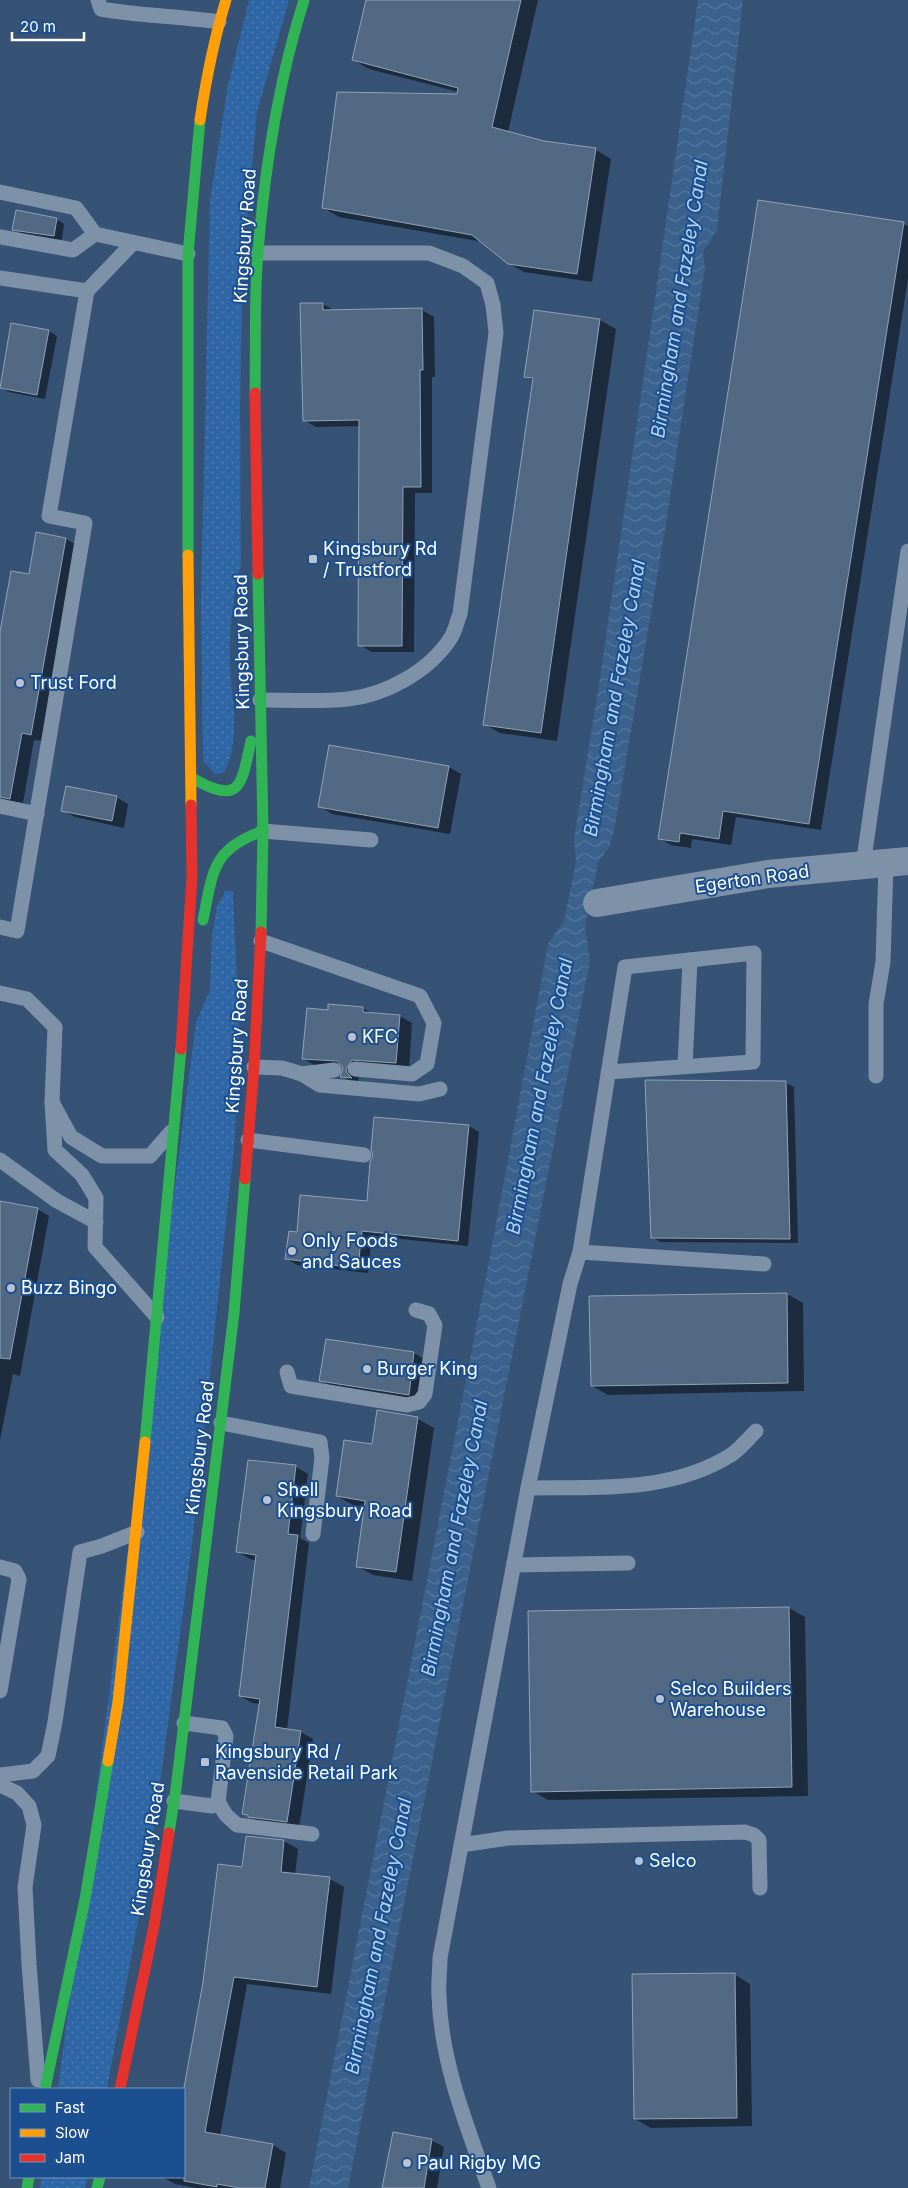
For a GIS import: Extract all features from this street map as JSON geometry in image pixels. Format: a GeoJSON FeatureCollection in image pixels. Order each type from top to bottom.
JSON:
{"type":"FeatureCollection","features":[{"type":"Feature","properties":{"kind":"highway"},"geometry":{"type":"LineString","coordinates":[[45,2088],[85,1899],[118,1702],[157,1317],[186,992],[192,876],[188,586],[188,254],[204,87],[226,0]]}},
{"type":"Feature","properties":{"kind":"highway","name":"Kingsbury Road"},"geometry":{"type":"LineString","coordinates":[[120,2088],[154,1926],[174,1801],[234,1313],[254,1067],[261,942],[263,832],[255,394],[258,253],[269,148],[289,48],[304,0]]}},
{"type":"Feature","properties":{"kind":"highway"},"geometry":{"type":"LineString","coordinates":[[192,778],[207,788],[222,794],[233,791],[240,784],[260,700]]}},
{"type":"Feature","properties":{"kind":"highway"},"geometry":{"type":"LineString","coordinates":[[186,992],[216,861],[230,845],[243,837],[263,832]]}},
{"type":"Feature","properties":{"kind":"street","name":"Egerton Road"},"geometry":{"type":"LineString","coordinates":[[597,903],[768,874],[886,863]]}},
{"type":"Feature","properties":{"kind":"lane"},"geometry":{"type":"LineString","coordinates":[[98,0],[101,8],[138,15],[192,18],[219,22]]}},
{"type":"Feature","properties":{"kind":"lane"},"geometry":{"type":"LineString","coordinates":[[0,192],[76,208],[95,234],[188,254]]}},
{"type":"Feature","properties":{"kind":"lane"},"geometry":{"type":"LineString","coordinates":[[0,237],[73,250],[95,234]]}},
{"type":"Feature","properties":{"kind":"lane"},"geometry":{"type":"LineString","coordinates":[[0,927],[17,931],[86,524],[49,516],[87,291],[133,243]]}},
{"type":"Feature","properties":{"kind":"lane"},"geometry":{"type":"LineString","coordinates":[[258,253],[429,253],[463,266],[487,283],[493,305],[496,333],[460,614],[451,638],[426,665],[401,682],[374,694],[348,699],[260,700]]}},
{"type":"Feature","properties":{"kind":"lane"},"geometry":{"type":"LineString","coordinates":[[0,278],[87,291]]}},
{"type":"Feature","properties":{"kind":"lane"},"geometry":{"type":"LineString","coordinates":[[876,1076],[876,1004],[883,962],[886,863],[908,551]]}},
{"type":"Feature","properties":{"kind":"lane"},"geometry":{"type":"LineString","coordinates":[[0,806],[37,814]]}},
{"type":"Feature","properties":{"kind":"lane"},"geometry":{"type":"LineString","coordinates":[[263,832],[371,840]]}},
{"type":"Feature","properties":{"kind":"lane"},"geometry":{"type":"LineString","coordinates":[[261,942],[420,996],[434,1023],[427,1064],[412,1074],[356,1069]]}},
{"type":"Feature","properties":{"kind":"lane"},"geometry":{"type":"LineString","coordinates":[[489,2188],[452,2081],[439,1996],[440,1958],[528,1488],[570,1284],[580,1252],[608,1072],[625,968],[754,953],[753,1062],[608,1072]]}},
{"type":"Feature","properties":{"kind":"lane"},"geometry":{"type":"LineString","coordinates":[[685,1066],[690,961]]}},
{"type":"Feature","properties":{"kind":"lane"},"geometry":{"type":"LineString","coordinates":[[0,993],[27,998],[55,1027],[52,1102],[55,1150],[82,1175],[96,1198],[95,1248],[157,1317]]}},
{"type":"Feature","properties":{"kind":"lane"},"geometry":{"type":"LineString","coordinates":[[254,1067],[282,1068],[302,1074],[320,1085],[419,1094],[440,1089]]}},
{"type":"Feature","properties":{"kind":"lane"},"geometry":{"type":"LineString","coordinates":[[302,1074],[334,1070]]}},
{"type":"Feature","properties":{"kind":"lane"},"geometry":{"type":"LineString","coordinates":[[52,1102],[71,1137],[102,1156],[150,1156],[174,1128]]}},
{"type":"Feature","properties":{"kind":"lane"},"geometry":{"type":"LineString","coordinates":[[248,1140],[364,1155]]}},
{"type":"Feature","properties":{"kind":"lane"},"geometry":{"type":"LineString","coordinates":[[0,1160],[57,1201],[96,1222]]}},
{"type":"Feature","properties":{"kind":"lane"},"geometry":{"type":"LineString","coordinates":[[580,1252],[764,1264]]}},
{"type":"Feature","properties":{"kind":"lane"},"geometry":{"type":"LineString","coordinates":[[287,1372],[291,1386],[407,1405],[419,1402],[425,1394],[435,1325],[429,1314],[416,1310]]}},
{"type":"Feature","properties":{"kind":"lane"},"geometry":{"type":"LineString","coordinates":[[221,1423],[320,1442],[322,1458],[313,1534]]}},
{"type":"Feature","properties":{"kind":"lane"},"geometry":{"type":"LineString","coordinates":[[528,1488],[637,1485],[675,1480],[699,1472],[732,1454],[756,1431]]}},
{"type":"Feature","properties":{"kind":"lane"},"geometry":{"type":"LineString","coordinates":[[0,1776],[33,1771],[48,1756],[55,1722],[80,1552],[102,1546],[136,1532]]}},
{"type":"Feature","properties":{"kind":"lane"},"geometry":{"type":"LineString","coordinates":[[514,1565],[628,1563]]}},
{"type":"Feature","properties":{"kind":"lane"},"geometry":{"type":"LineString","coordinates":[[0,1567],[15,1571],[19,1579],[0,1691]]}},
{"type":"Feature","properties":{"kind":"lane"},"geometry":{"type":"LineString","coordinates":[[184,1723],[222,1728],[226,1736],[218,1802],[226,1815],[236,1825],[312,1834]]}},
{"type":"Feature","properties":{"kind":"lane"},"geometry":{"type":"LineString","coordinates":[[0,1785],[17,1793],[29,1806],[34,1825],[25,1887],[39,2088]]}},
{"type":"Feature","properties":{"kind":"lane"},"geometry":{"type":"LineString","coordinates":[[174,1801],[212,1806],[218,1802]]}},
{"type":"Feature","properties":{"kind":"lane"},"geometry":{"type":"LineString","coordinates":[[461,1845],[516,1838],[745,1832],[754,1835],[759,1840],[760,1888]]}},
{"type":"Feature","properties":{"kind":"shaded area"},"geometry":{"type":"Polygon","coordinates":[[[249,0],[289,0],[257,112],[243,263],[240,407],[241,564],[232,613],[230,638],[234,733],[233,746],[224,772],[216,775],[203,761],[201,600],[210,200],[228,85],[249,0]]]}},
{"type":"Feature","properties":{"kind":"shaded area"},"geometry":{"type":"Polygon","coordinates":[[[226,890],[233,892],[239,1027],[235,1138],[192,1545],[151,1850],[107,2088],[58,2088],[196,1022],[210,990],[212,936],[217,906],[226,890]]]}},
{"type":"Feature","properties":{"kind":"shaded area"},"geometry":{"type":"Polygon","coordinates":[[[42,2178],[88,2178],[85,2188],[40,2188],[42,2178]]]}},
{"type":"Feature","properties":{"kind":"water","name":"Birmingham and Fazeley Canal"},"geometry":{"type":"Polygon","coordinates":[[[698,0],[743,0],[717,230],[703,252],[705,267],[665,530],[615,826],[610,846],[598,863],[585,926],[590,961],[348,2188],[309,2188],[495,1230],[548,944],[564,920],[576,862],[574,842],[576,826],[599,685],[698,0]]]}},
{"type":"Feature","properties":{"kind":"building"},"geometry":{"type":"Polygon","coordinates":[[[366,0],[521,0],[492,127],[544,141],[596,148],[577,274],[508,264],[472,235],[322,208],[337,92],[457,94],[458,88],[352,60],[366,0]]]}},
{"type":"Feature","properties":{"kind":"building"},"geometry":{"type":"Polygon","coordinates":[[[758,200],[904,222],[809,824],[723,811],[719,839],[680,833],[679,842],[658,839],[758,200]]]}},
{"type":"Feature","properties":{"kind":"building"},"geometry":{"type":"Polygon","coordinates":[[[16,210],[57,218],[54,236],[12,230],[16,210]]]}},
{"type":"Feature","properties":{"kind":"building"},"geometry":{"type":"Polygon","coordinates":[[[300,303],[323,303],[323,310],[422,308],[423,370],[420,370],[421,487],[403,487],[402,646],[358,646],[359,420],[303,421],[300,303]]]}},
{"type":"Feature","properties":{"kind":"building"},"geometry":{"type":"Polygon","coordinates":[[[534,310],[600,319],[541,733],[483,725],[533,378],[524,377],[534,310]]]}},
{"type":"Feature","properties":{"kind":"building"},"geometry":{"type":"Polygon","coordinates":[[[11,323],[49,330],[37,395],[0,388],[11,323]]]}},
{"type":"Feature","properties":{"kind":"building","name":"Trust Ford"},"geometry":{"type":"Polygon","coordinates":[[[36,532],[66,538],[31,735],[22,733],[10,799],[0,797],[0,632],[11,571],[29,574],[36,532]]]}},
{"type":"Feature","properties":{"kind":"building"},"geometry":{"type":"Polygon","coordinates":[[[329,745],[449,766],[438,828],[318,807],[329,745]]]}},
{"type":"Feature","properties":{"kind":"building"},"geometry":{"type":"Polygon","coordinates":[[[66,786],[117,796],[112,821],[61,811],[66,786]]]}},
{"type":"Feature","properties":{"kind":"building","name":"KFC"},"geometry":{"type":"Polygon","coordinates":[[[328,1004],[363,1007],[363,1012],[400,1015],[396,1063],[352,1060],[346,1069],[352,1078],[340,1077],[343,1068],[337,1061],[302,1059],[307,1008],[328,1010],[328,1004]]]}},
{"type":"Feature","properties":{"kind":"building"},"geometry":{"type":"Polygon","coordinates":[[[645,1080],[786,1081],[790,1239],[651,1238],[645,1080]]]}},
{"type":"Feature","properties":{"kind":"building"},"geometry":{"type":"Polygon","coordinates":[[[374,1117],[469,1125],[458,1241],[362,1231],[358,1268],[285,1259],[289,1231],[297,1232],[300,1195],[367,1201],[370,1162],[373,1156],[371,1149],[374,1117]]]}},
{"type":"Feature","properties":{"kind":"building","name":"Buzz Bingo"},"geometry":{"type":"Polygon","coordinates":[[[0,1201],[38,1208],[10,1359],[0,1358],[0,1201]]]}},
{"type":"Feature","properties":{"kind":"building"},"geometry":{"type":"Polygon","coordinates":[[[787,1293],[788,1383],[591,1386],[589,1296],[787,1293]]]}},
{"type":"Feature","properties":{"kind":"building","name":"Burger King"},"geometry":{"type":"Polygon","coordinates":[[[326,1339],[414,1352],[409,1395],[319,1381],[326,1339]]]}},
{"type":"Feature","properties":{"kind":"building"},"geometry":{"type":"Polygon","coordinates":[[[377,1410],[418,1417],[396,1572],[356,1567],[365,1501],[336,1496],[344,1440],[372,1444],[377,1410]]]}},
{"type":"Feature","properties":{"kind":"building"},"geometry":{"type":"Polygon","coordinates":[[[248,1460],[296,1465],[288,1534],[298,1535],[275,1727],[301,1731],[287,1822],[248,1817],[248,1815],[242,1814],[260,1699],[239,1696],[256,1555],[236,1552],[248,1460]]]}},
{"type":"Feature","properties":{"kind":"building","name":"Selco Builders Warehouse"},"geometry":{"type":"Polygon","coordinates":[[[789,1607],[792,1787],[531,1792],[528,1611],[789,1607]]]}},
{"type":"Feature","properties":{"kind":"building"},"geometry":{"type":"Polygon","coordinates":[[[246,1836],[284,1840],[281,1872],[330,1877],[317,1987],[234,1977],[205,2132],[273,2144],[265,2188],[240,2188],[217,2184],[217,2187],[184,2181],[184,2088],[203,1982],[218,1864],[242,1867],[246,1836]]]}},
{"type":"Feature","properties":{"kind":"building"},"geometry":{"type":"Polygon","coordinates":[[[735,1973],[737,2118],[634,2119],[632,1974],[735,1973]]]}},
{"type":"Feature","properties":{"kind":"building","name":"Paul Rigby MG"},"geometry":{"type":"Polygon","coordinates":[[[393,2132],[432,2139],[424,2188],[382,2188],[393,2132]]]}},
{"type":"Feature","properties":{"kind":"traffic: fast"},"geometry":{"type":"LineString","coordinates":[[255,393],[257,269],[264,187],[280,93],[304,0]]}},
{"type":"Feature","properties":{"kind":"traffic: fast"},"geometry":{"type":"LineString","coordinates":[[188,555],[188,254],[200,120]]}},
{"type":"Feature","properties":{"kind":"traffic: fast"},"geometry":{"type":"LineString","coordinates":[[258,574],[263,831],[261,932]]}},
{"type":"Feature","properties":{"kind":"traffic: fast"},"geometry":{"type":"LineString","coordinates":[[192,778],[220,790],[230,790],[236,787],[241,780],[251,741]]}},
{"type":"Feature","properties":{"kind":"traffic: fast"},"geometry":{"type":"LineString","coordinates":[[203,920],[213,875],[224,854],[246,838],[263,831]]}},
{"type":"Feature","properties":{"kind":"traffic: fast"},"geometry":{"type":"LineString","coordinates":[[145,1442],[181,1049]]}},
{"type":"Feature","properties":{"kind":"traffic: fast"},"geometry":{"type":"LineString","coordinates":[[169,1833],[234,1313],[245,1179]]}},
{"type":"Feature","properties":{"kind":"traffic: fast"},"geometry":{"type":"LineString","coordinates":[[45,2088],[85,1899],[108,1761]]}},
{"type":"Feature","properties":{"kind":"traffic: fast"},"geometry":{"type":"LineString","coordinates":[[27,2188],[29,2178]]}},
{"type":"Feature","properties":{"kind":"traffic: fast"},"geometry":{"type":"LineString","coordinates":[[97,2188],[100,2178]]}},
{"type":"Feature","properties":{"kind":"traffic: slow"},"geometry":{"type":"LineString","coordinates":[[200,120],[211,60],[226,0]]}},
{"type":"Feature","properties":{"kind":"traffic: slow"},"geometry":{"type":"LineString","coordinates":[[188,555],[191,805]]}},
{"type":"Feature","properties":{"kind":"traffic: slow"},"geometry":{"type":"LineString","coordinates":[[108,1761],[118,1702],[145,1442]]}},
{"type":"Feature","properties":{"kind":"traffic: jam"},"geometry":{"type":"LineString","coordinates":[[255,393],[258,574]]}},
{"type":"Feature","properties":{"kind":"traffic: jam"},"geometry":{"type":"LineString","coordinates":[[181,1049],[192,876],[191,805]]}},
{"type":"Feature","properties":{"kind":"traffic: jam"},"geometry":{"type":"LineString","coordinates":[[245,1179],[254,1067],[261,932]]}},
{"type":"Feature","properties":{"kind":"traffic: jam"},"geometry":{"type":"LineString","coordinates":[[120,2088],[154,1926],[169,1833]]}},
{"type":"Feature","properties":{"kind":"place","name":"Kingsbury Rd / Trustford"},"geometry":{"type":"Point","coordinates":[313,559]}},
{"type":"Feature","properties":{"kind":"place","name":"Trust Ford"},"geometry":{"type":"Point","coordinates":[20,683]}},
{"type":"Feature","properties":{"kind":"place","name":"KFC"},"geometry":{"type":"Point","coordinates":[352,1037]}},
{"type":"Feature","properties":{"kind":"place","name":"Only Foods and Sauces"},"geometry":{"type":"Point","coordinates":[292,1251]}},
{"type":"Feature","properties":{"kind":"place","name":"Buzz Bingo"},"geometry":{"type":"Point","coordinates":[11,1288]}},
{"type":"Feature","properties":{"kind":"place","name":"Burger King"},"geometry":{"type":"Point","coordinates":[367,1369]}},
{"type":"Feature","properties":{"kind":"place","name":"Shell Kingsbury Road"},"geometry":{"type":"Point","coordinates":[267,1500]}},
{"type":"Feature","properties":{"kind":"place","name":"Selco Builders Warehouse"},"geometry":{"type":"Point","coordinates":[660,1699]}},
{"type":"Feature","properties":{"kind":"place","name":"Kingsbury Rd / Ravenside Retail Park"},"geometry":{"type":"Point","coordinates":[205,1762]}},
{"type":"Feature","properties":{"kind":"place","name":"Selco"},"geometry":{"type":"Point","coordinates":[639,1861]}},
{"type":"Feature","properties":{"kind":"place","name":"Paul Rigby MG"},"geometry":{"type":"Point","coordinates":[407,2163]}}]}
